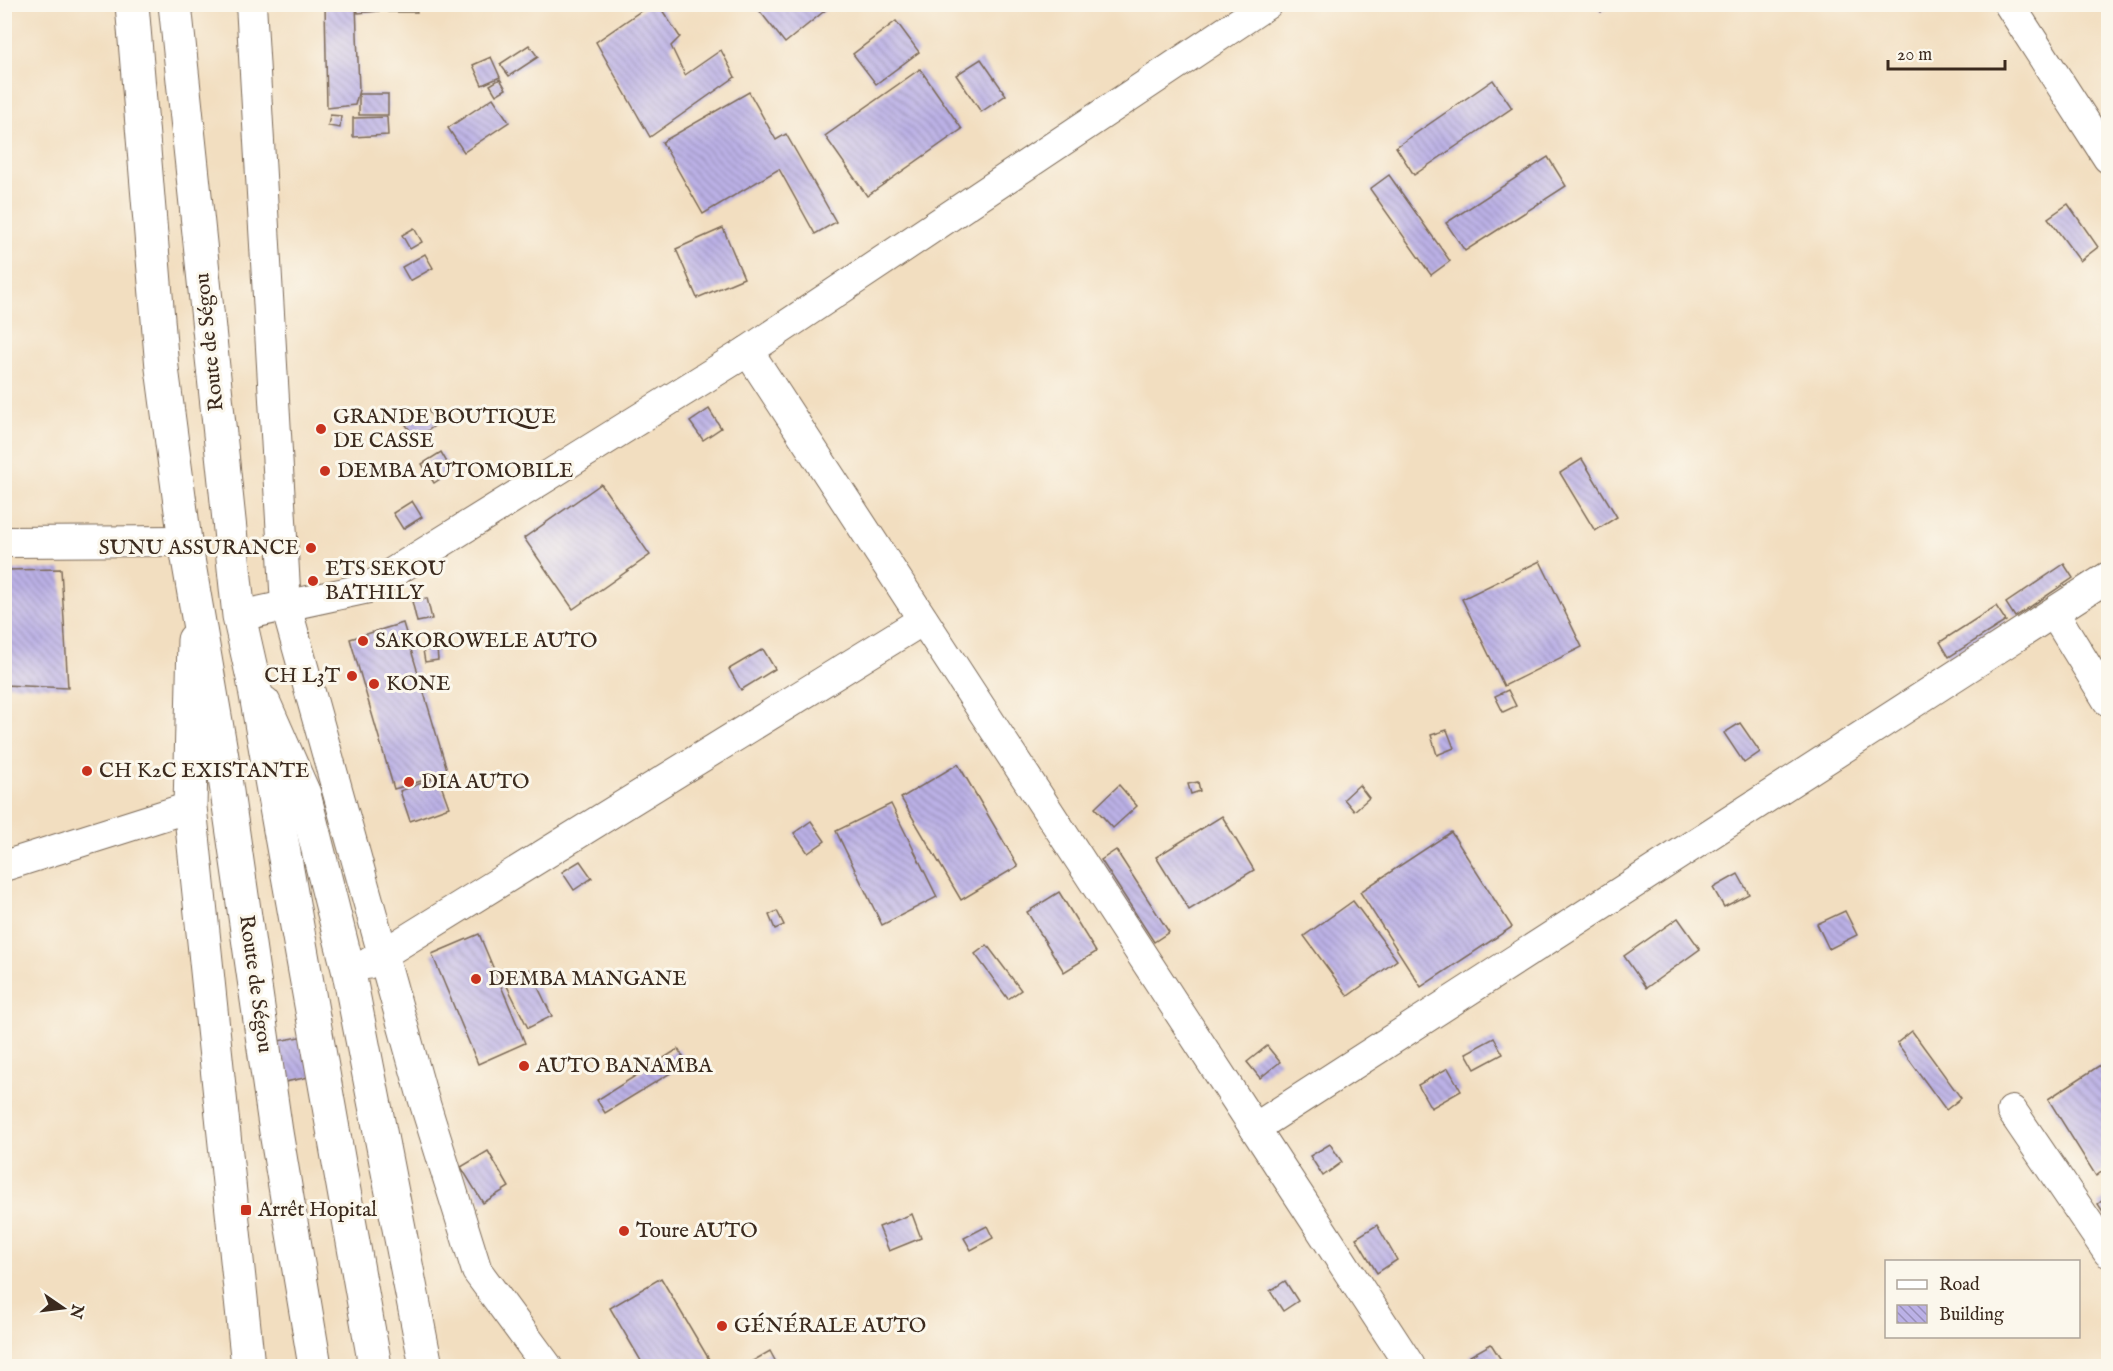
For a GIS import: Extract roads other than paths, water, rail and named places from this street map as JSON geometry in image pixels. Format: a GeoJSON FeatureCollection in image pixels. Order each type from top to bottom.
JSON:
{"type":"FeatureCollection","features":[{"type":"Feature","properties":{"kind":"main road","name":"Route de Ségou"},"geometry":{"type":"LineString","coordinates":[[132,4],[162,368],[185,541],[222,757],[276,1132],[315,1366]]}},
{"type":"Feature","properties":{"kind":"main road","name":"Route de Ségou"},"geometry":{"type":"LineString","coordinates":[[175,4],[239,616],[253,678],[265,756],[375,1366]]}},
{"type":"Feature","properties":{"kind":"main road","name":"Route de Ségou"},"geometry":{"type":"LineString","coordinates":[[195,602],[190,807],[248,1366]]}},
{"type":"Feature","properties":{"kind":"main road","name":"Route de Ségou"},"geometry":{"type":"LineString","coordinates":[[253,678],[304,794],[349,973],[426,1366]]}},
{"type":"Feature","properties":{"kind":"street"},"geometry":{"type":"LineString","coordinates":[[251,4],[286,606],[421,1091],[477,1271],[547,1366]]}},
{"type":"Feature","properties":{"kind":"street"},"geometry":{"type":"LineString","coordinates":[[239,616],[368,588],[748,351],[1267,4]]}},
{"type":"Feature","properties":{"kind":"street"},"geometry":{"type":"LineString","coordinates":[[2008,4],[2109,158]]}},
{"type":"Feature","properties":{"kind":"street"},"geometry":{"type":"LineString","coordinates":[[748,351],[1410,1366]]}},
{"type":"Feature","properties":{"kind":"street"},"geometry":{"type":"LineString","coordinates":[[4,542],[185,541]]}},
{"type":"Feature","properties":{"kind":"street"},"geometry":{"type":"LineString","coordinates":[[1255,1128],[2109,577]]}},
{"type":"Feature","properties":{"kind":"street"},"geometry":{"type":"LineString","coordinates":[[2054,613],[2109,700]]}},
{"type":"Feature","properties":{"kind":"street"},"geometry":{"type":"LineString","coordinates":[[349,973],[384,955],[923,620]]}},
{"type":"Feature","properties":{"kind":"street"},"geometry":{"type":"LineString","coordinates":[[4,866],[190,807]]}},
{"type":"Feature","properties":{"kind":"street"},"geometry":{"type":"LineString","coordinates":[[2012,1111],[2109,1252]]}},
{"type":"Feature","properties":{"kind":"street"},"geometry":{"type":"LineString","coordinates":[[243,1366],[248,1366]]}},
{"type":"Feature","properties":{"kind":"place","name":"GRANDE BOUTIQUE DE CASSE"},"geometry":{"type":"Point","coordinates":[321,429]}},
{"type":"Feature","properties":{"kind":"place","name":"DEMBA AUTOMOBILE"},"geometry":{"type":"Point","coordinates":[325,471]}},
{"type":"Feature","properties":{"kind":"place","name":"SUNU ASSURANCE"},"geometry":{"type":"Point","coordinates":[311,548]}},
{"type":"Feature","properties":{"kind":"place","name":"ETS SEKOU BATHILY"},"geometry":{"type":"Point","coordinates":[313,581]}},
{"type":"Feature","properties":{"kind":"place","name":"SAKOROWELE AUTO"},"geometry":{"type":"Point","coordinates":[363,641]}},
{"type":"Feature","properties":{"kind":"place","name":"CH L3T"},"geometry":{"type":"Point","coordinates":[352,676]}},
{"type":"Feature","properties":{"kind":"place","name":"KONE"},"geometry":{"type":"Point","coordinates":[374,684]}},
{"type":"Feature","properties":{"kind":"place","name":"CH K2C EXISTANTE"},"geometry":{"type":"Point","coordinates":[87,771]}},
{"type":"Feature","properties":{"kind":"place","name":"DIA AUTO"},"geometry":{"type":"Point","coordinates":[409,782]}},
{"type":"Feature","properties":{"kind":"place","name":"DEMBA MANGANE"},"geometry":{"type":"Point","coordinates":[476,979]}},
{"type":"Feature","properties":{"kind":"place","name":"AUTO BANAMBA"},"geometry":{"type":"Point","coordinates":[524,1066]}},
{"type":"Feature","properties":{"kind":"place","name":"Arrêt Hopital"},"geometry":{"type":"Point","coordinates":[246,1210]}},
{"type":"Feature","properties":{"kind":"place","name":"Toure AUTO"},"geometry":{"type":"Point","coordinates":[624,1231]}},
{"type":"Feature","properties":{"kind":"place","name":"GÉNÉRALE AUTO"},"geometry":{"type":"Point","coordinates":[722,1326]}}]}
